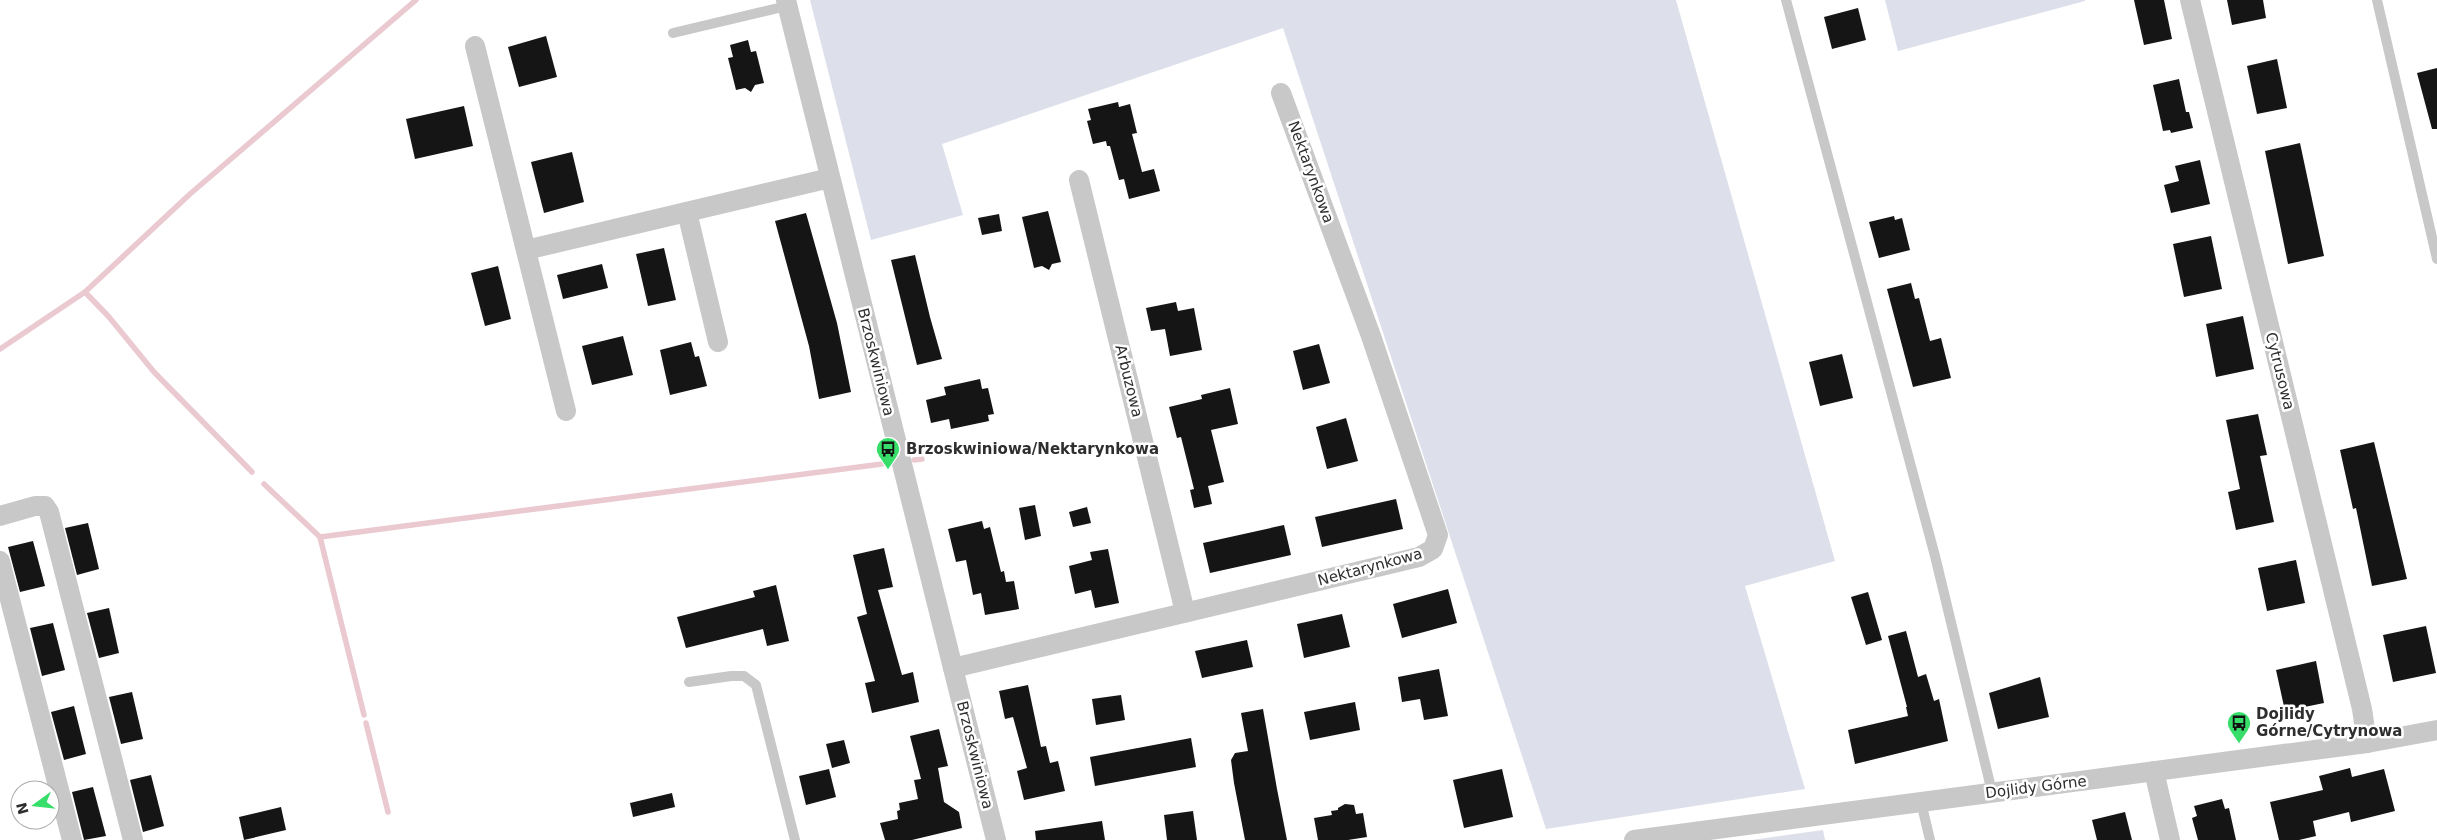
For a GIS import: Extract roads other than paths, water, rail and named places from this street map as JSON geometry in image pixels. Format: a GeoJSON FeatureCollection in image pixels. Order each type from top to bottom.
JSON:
{"type":"FeatureCollection","features":[{"type":"Feature","properties":{"kind":"street","name":"Cytrusowa"},"geometry":{"type":"LineString","coordinates":[[2190,0],[2362,709],[2367,743]]}},
{"type":"Feature","properties":{"kind":"street","name":"Brzoskwiniowa"},"geometry":{"type":"LineString","coordinates":[[786,3],[996,840]]}},
{"type":"Feature","properties":{"kind":"street"},"geometry":{"type":"LineString","coordinates":[[475,46],[566,411]]}},
{"type":"Feature","properties":{"kind":"street","name":"Nektarynkowa"},"geometry":{"type":"LineString","coordinates":[[953,668],[1419,556],[1433,549],[1438,535],[1371,336],[1281,93]]}},
{"type":"Feature","properties":{"kind":"street"},"geometry":{"type":"LineString","coordinates":[[526,250],[830,178]]}},
{"type":"Feature","properties":{"kind":"street","name":"Arbuzowa"},"geometry":{"type":"LineString","coordinates":[[1079,180],[1186,612]]}},
{"type":"Feature","properties":{"kind":"street"},"geometry":{"type":"LineString","coordinates":[[687,212],[718,342]]}},
{"type":"Feature","properties":{"kind":"street"},"geometry":{"type":"LineString","coordinates":[[0,516],[34,506],[45,506],[50,512],[133,840]]}},
{"type":"Feature","properties":{"kind":"street"},"geometry":{"type":"LineString","coordinates":[[0,561],[72,840]]}},
{"type":"Feature","properties":{"kind":"street","name":"Dojlidy Górne"},"geometry":{"type":"LineString","coordinates":[[1634,840],[2367,743],[2437,730]]}},
{"type":"Feature","properties":{"kind":"street"},"geometry":{"type":"LineString","coordinates":[[2154,771],[2170,840]]}},
{"type":"Feature","properties":{"kind":"lane"},"geometry":{"type":"LineString","coordinates":[[1786,0],[1935,556],[1992,792]]}},
{"type":"Feature","properties":{"kind":"lane"},"geometry":{"type":"LineString","coordinates":[[2376,0],[2437,259]]}},
{"type":"Feature","properties":{"kind":"lane"},"geometry":{"type":"LineString","coordinates":[[673,33],[786,3]]}},
{"type":"Feature","properties":{"kind":"lane"},"geometry":{"type":"LineString","coordinates":[[689,682],[744,676],[756,685],[795,840]]}},
{"type":"Feature","properties":{"kind":"lane"},"geometry":{"type":"LineString","coordinates":[[1921,802],[1930,840]]}},
{"type":"Feature","properties":{"kind":"waterway"},"geometry":{"type":"LineString","coordinates":[[0,349],[85,292],[190,194],[416,0]]}},
{"type":"Feature","properties":{"kind":"waterway"},"geometry":{"type":"LineString","coordinates":[[85,292],[109,317],[154,372],[252,472]]}},
{"type":"Feature","properties":{"kind":"waterway"},"geometry":{"type":"LineString","coordinates":[[914,460],[922,459]]}},
{"type":"Feature","properties":{"kind":"waterway"},"geometry":{"type":"LineString","coordinates":[[264,484],[320,537],[882,464]]}},
{"type":"Feature","properties":{"kind":"waterway"},"geometry":{"type":"LineString","coordinates":[[320,537],[364,715]]}},
{"type":"Feature","properties":{"kind":"waterway"},"geometry":{"type":"LineString","coordinates":[[366,723],[388,812]]}},
{"type":"Feature","properties":{"kind":"place","name":"Brzoskwiniowa/Nektarynkowa"},"geometry":{"type":"Point","coordinates":[888,470]}},
{"type":"Feature","properties":{"kind":"place","name":"Dojlidy Górne/Cytrynowa"},"geometry":{"type":"Point","coordinates":[2239,744]}}]}
